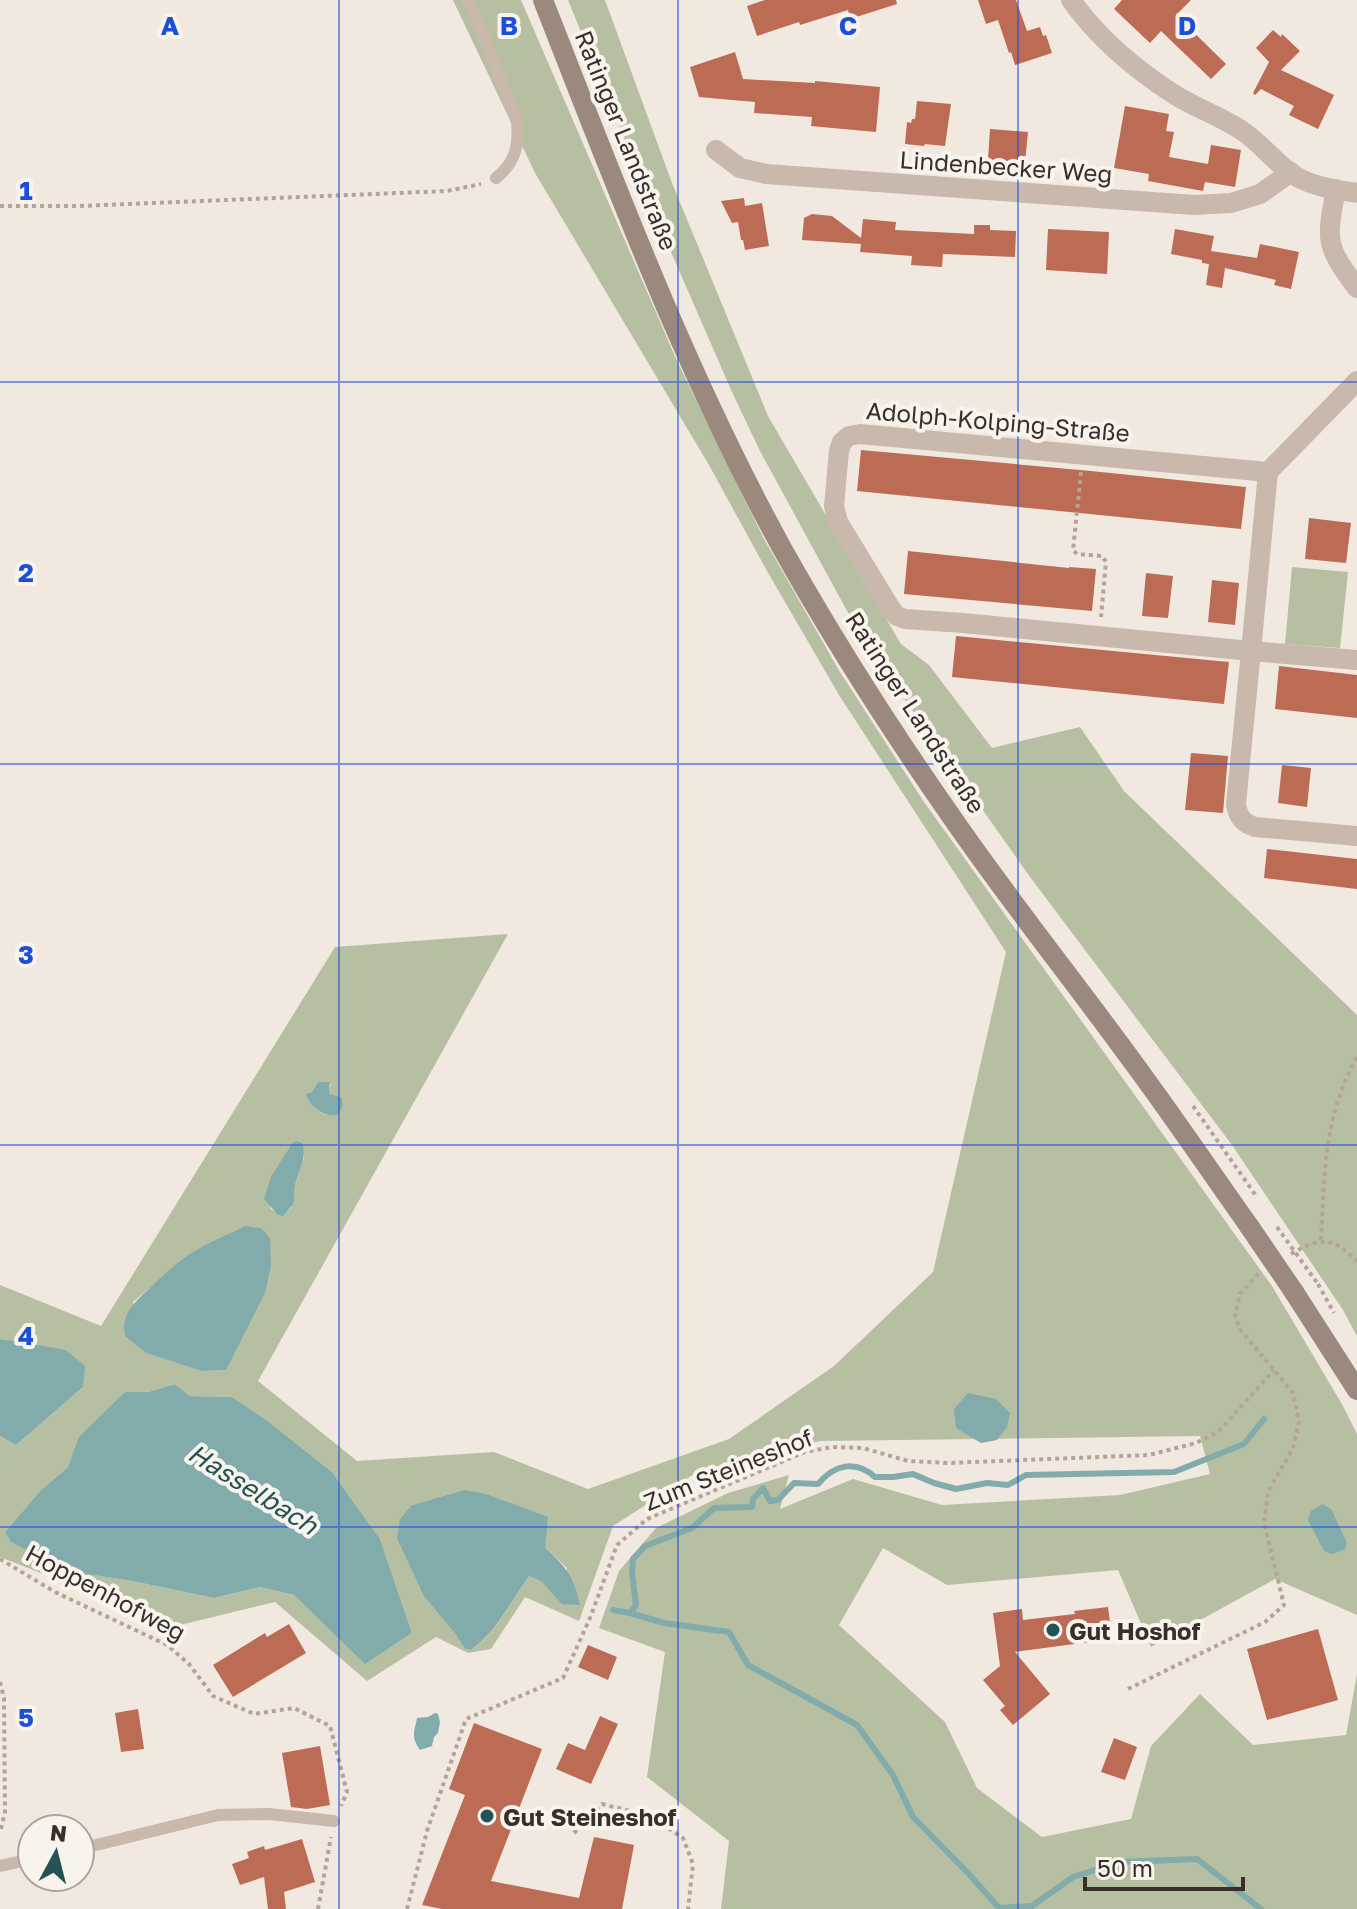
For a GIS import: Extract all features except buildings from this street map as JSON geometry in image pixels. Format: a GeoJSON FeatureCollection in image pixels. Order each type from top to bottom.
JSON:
{"type":"FeatureCollection","features":[{"type":"Feature","properties":{"kind":"main road","name":"Ratinger Landstraße"},"geometry":{"type":"LineString","coordinates":[[543,0],[696,375],[739,466],[839,644],[952,817],[1249,1226],[1357,1390]]}},
{"type":"Feature","properties":{"kind":"street"},"geometry":{"type":"LineString","coordinates":[[1071,0],[1109,44],[1177,96],[1244,132],[1302,180],[1357,193]]}},
{"type":"Feature","properties":{"kind":"street","name":"Lindenbecker Weg"},"geometry":{"type":"LineString","coordinates":[[716,150],[740,168],[766,174],[1194,205],[1231,203],[1260,194],[1291,172]]}},
{"type":"Feature","properties":{"kind":"street"},"geometry":{"type":"LineString","coordinates":[[1336,189],[1328,232],[1331,248],[1357,288]]}},
{"type":"Feature","properties":{"kind":"street"},"geometry":{"type":"LineString","coordinates":[[1357,381],[1268,472],[1236,804],[1238,814],[1246,824],[1255,827],[1357,836]]}},
{"type":"Feature","properties":{"kind":"street","name":"Adolph-Kolping-Straße"},"geometry":{"type":"LineString","coordinates":[[1268,472],[860,434],[849,436],[842,442],[834,506],[838,522],[897,616],[905,619],[1357,660]]}},
{"type":"Feature","properties":{"kind":"lane"},"geometry":{"type":"LineString","coordinates":[[469,0],[517,121],[518,138],[512,163],[496,178]]}},
{"type":"Feature","properties":{"kind":"lane"},"geometry":{"type":"LineString","coordinates":[[96,1845],[218,1815],[269,1814],[334,1821]]}},
{"type":"Feature","properties":{"kind":"path"},"geometry":{"type":"LineString","coordinates":[[0,206],[79,206],[447,191],[485,184],[496,178]]}},
{"type":"Feature","properties":{"kind":"path"},"geometry":{"type":"LineString","coordinates":[[1083,454],[1073,550],[1077,554],[1102,556],[1106,562],[1099,636]]}},
{"type":"Feature","properties":{"kind":"path"},"geometry":{"type":"LineString","coordinates":[[1321,1240],[1329,1130],[1339,1096],[1357,1057]]}},
{"type":"Feature","properties":{"kind":"path"},"geometry":{"type":"LineString","coordinates":[[1275,1225],[1318,1284]]}},
{"type":"Feature","properties":{"kind":"path"},"geometry":{"type":"LineString","coordinates":[[1300,1248],[1321,1240],[1335,1244],[1357,1261]]}},
{"type":"Feature","properties":{"kind":"path"},"geometry":{"type":"LineString","coordinates":[[1128,1689],[1265,1622],[1284,1605],[1264,1523],[1268,1492],[1293,1448],[1299,1422],[1293,1393],[1239,1328],[1235,1314],[1240,1294],[1257,1274]]}},
{"type":"Feature","properties":{"kind":"path","name":"Zum Steineshof"},"geometry":{"type":"LineString","coordinates":[[407,1909],[427,1831],[466,1719],[563,1678],[590,1618],[617,1545],[647,1519],[805,1452],[832,1447],[863,1448],[908,1461],[949,1463],[1149,1455],[1196,1443],[1218,1432],[1274,1370]]}},
{"type":"Feature","properties":{"kind":"path","name":"Hoppenhofweg"},"geometry":{"type":"LineString","coordinates":[[0,1559],[55,1592],[167,1645],[189,1664],[213,1696],[254,1714],[294,1708],[330,1726],[347,1792],[334,1821],[318,1909]]}},
{"type":"Feature","properties":{"kind":"path"},"geometry":{"type":"LineString","coordinates":[[0,1682],[4,1698],[5,1783],[5,1812],[0,1833]]}},
{"type":"Feature","properties":{"kind":"path"},"geometry":{"type":"LineString","coordinates":[[574,1833],[602,1804],[650,1816],[683,1838],[693,1864],[688,1909]]}},
{"type":"Feature","properties":{"kind":"green space"},"geometry":{"type":"Polygon","coordinates":[[[453,0],[521,0],[677,361],[764,539],[840,672],[924,802],[1272,1286],[1357,1434],[1357,1615],[1275,1579],[1151,1647],[1118,1570],[947,1585],[883,1548],[839,1625],[945,1722],[977,1788],[1042,1837],[1131,1819],[1151,1746],[1200,1694],[1253,1745],[1346,1735],[1357,1674],[1357,1909],[721,1909],[729,1841],[647,1777],[665,1652],[599,1628],[619,1571],[656,1528],[728,1493],[789,1475],[780,1509],[853,1479],[942,1505],[1120,1495],[1210,1474],[1200,1436],[820,1441],[694,1474],[613,1526],[579,1621],[525,1597],[491,1649],[468,1653],[436,1637],[367,1681],[275,1602],[176,1626],[0,1557],[0,1436],[16,1445],[83,1387],[19,1343],[0,1339],[0,1285],[101,1326],[335,947],[508,934],[258,1381],[357,1461],[494,1452],[588,1489],[729,1439],[834,1366],[933,1272],[1006,952],[839,695],[709,465],[535,173],[453,0]],[[318,1082],[312,1092],[306,1094],[318,1111],[327,1115],[338,1114],[343,1106],[340,1097],[328,1094],[331,1084],[318,1082]],[[292,1143],[275,1174],[269,1201],[271,1209],[283,1215],[294,1201],[293,1192],[304,1157],[292,1143]],[[205,1247],[195,1251],[133,1302],[146,1353],[201,1371],[226,1370],[205,1247]],[[175,1384],[148,1392],[125,1392],[68,1467],[41,1490],[5,1532],[39,1556],[88,1574],[214,1598],[260,1587],[294,1595],[365,1663],[412,1633],[380,1539],[332,1472],[232,1397],[190,1396],[175,1384]],[[464,1490],[412,1505],[454,1632],[465,1649],[471,1650],[496,1625],[529,1576],[542,1582],[562,1603],[567,1568],[545,1547],[464,1490]]]}},
{"type":"Feature","properties":{"kind":"green space"},"geometry":{"type":"Polygon","coordinates":[[[568,0],[605,0],[672,183],[768,416],[901,644],[929,665],[992,748],[1080,727],[1124,791],[1357,1015],[1357,1336],[1343,1310],[1232,1145],[1030,877],[889,677],[846,609],[760,451],[732,392],[661,229],[568,0]]]}},
{"type":"Feature","properties":{"kind":"green space"},"geometry":{"type":"Polygon","coordinates":[[[1292,567],[1348,572],[1340,648],[1285,644],[1292,567]]]}},
{"type":"Feature","properties":{"kind":"water"},"geometry":{"type":"Polygon","coordinates":[[[318,1082],[330,1082],[329,1094],[341,1097],[343,1106],[338,1115],[323,1113],[308,1099],[306,1094],[312,1092],[318,1082]]]}},
{"type":"Feature","properties":{"kind":"water"},"geometry":{"type":"Polygon","coordinates":[[[292,1143],[302,1143],[303,1156],[294,1202],[283,1216],[278,1215],[264,1199],[271,1177],[292,1143]]]}},
{"type":"Feature","properties":{"kind":"water"},"geometry":{"type":"Polygon","coordinates":[[[245,1226],[261,1228],[270,1238],[271,1266],[265,1293],[226,1370],[201,1371],[146,1353],[125,1336],[125,1320],[142,1295],[193,1252],[245,1226]]]}},
{"type":"Feature","properties":{"kind":"water"},"geometry":{"type":"Polygon","coordinates":[[[0,1339],[66,1350],[85,1366],[83,1387],[16,1445],[0,1436],[0,1339]]]}},
{"type":"Feature","properties":{"kind":"water"},"geometry":{"type":"Polygon","coordinates":[[[175,1384],[190,1396],[232,1397],[332,1472],[380,1539],[412,1633],[365,1664],[294,1595],[260,1587],[214,1598],[87,1574],[11,1542],[5,1532],[41,1490],[68,1467],[79,1437],[125,1392],[148,1392],[175,1384]]]}},
{"type":"Feature","properties":{"kind":"water"},"geometry":{"type":"Polygon","coordinates":[[[968,1393],[996,1399],[1010,1413],[1007,1427],[997,1440],[981,1443],[956,1428],[954,1409],[968,1393]]]}},
{"type":"Feature","properties":{"kind":"water"},"geometry":{"type":"Polygon","coordinates":[[[464,1490],[486,1494],[548,1517],[545,1547],[568,1573],[580,1605],[562,1604],[542,1582],[529,1576],[489,1634],[471,1650],[465,1649],[424,1596],[397,1538],[400,1519],[412,1505],[464,1490]]]}},
{"type":"Feature","properties":{"kind":"water"},"geometry":{"type":"Polygon","coordinates":[[[1322,1504],[1331,1509],[1347,1543],[1345,1549],[1332,1554],[1324,1551],[1308,1520],[1311,1511],[1322,1504]]]}},
{"type":"Feature","properties":{"kind":"water"},"geometry":{"type":"Polygon","coordinates":[[[435,1713],[440,1722],[438,1733],[432,1746],[420,1750],[414,1738],[417,1718],[435,1713]]]}},
{"type":"Feature","properties":{"kind":"waterway","name":"Hasselbach"},"geometry":{"type":"LineString","coordinates":[[613,1610],[630,1613],[636,1605],[633,1559],[645,1546],[692,1528],[714,1508],[752,1507],[753,1499],[763,1488],[770,1501],[778,1500],[794,1483],[818,1484],[831,1472],[852,1466],[875,1477],[913,1474],[956,1489],[987,1483],[1008,1485],[1026,1475],[1174,1472],[1244,1444],[1264,1419]]}},
{"type":"Feature","properties":{"kind":"waterway"},"geometry":{"type":"LineString","coordinates":[[630,1613],[664,1623],[729,1632],[748,1665],[857,1725],[893,1775],[913,1817],[999,1908],[1032,1906],[1073,1877],[1120,1862],[1197,1859],[1261,1909]]}},
{"type":"Feature","properties":{"kind":"place","name":"Gut Hoshof"},"geometry":{"type":"Point","coordinates":[1053,1630]}},
{"type":"Feature","properties":{"kind":"place","name":"Gut Steineshof"},"geometry":{"type":"Point","coordinates":[487,1816]}}]}
